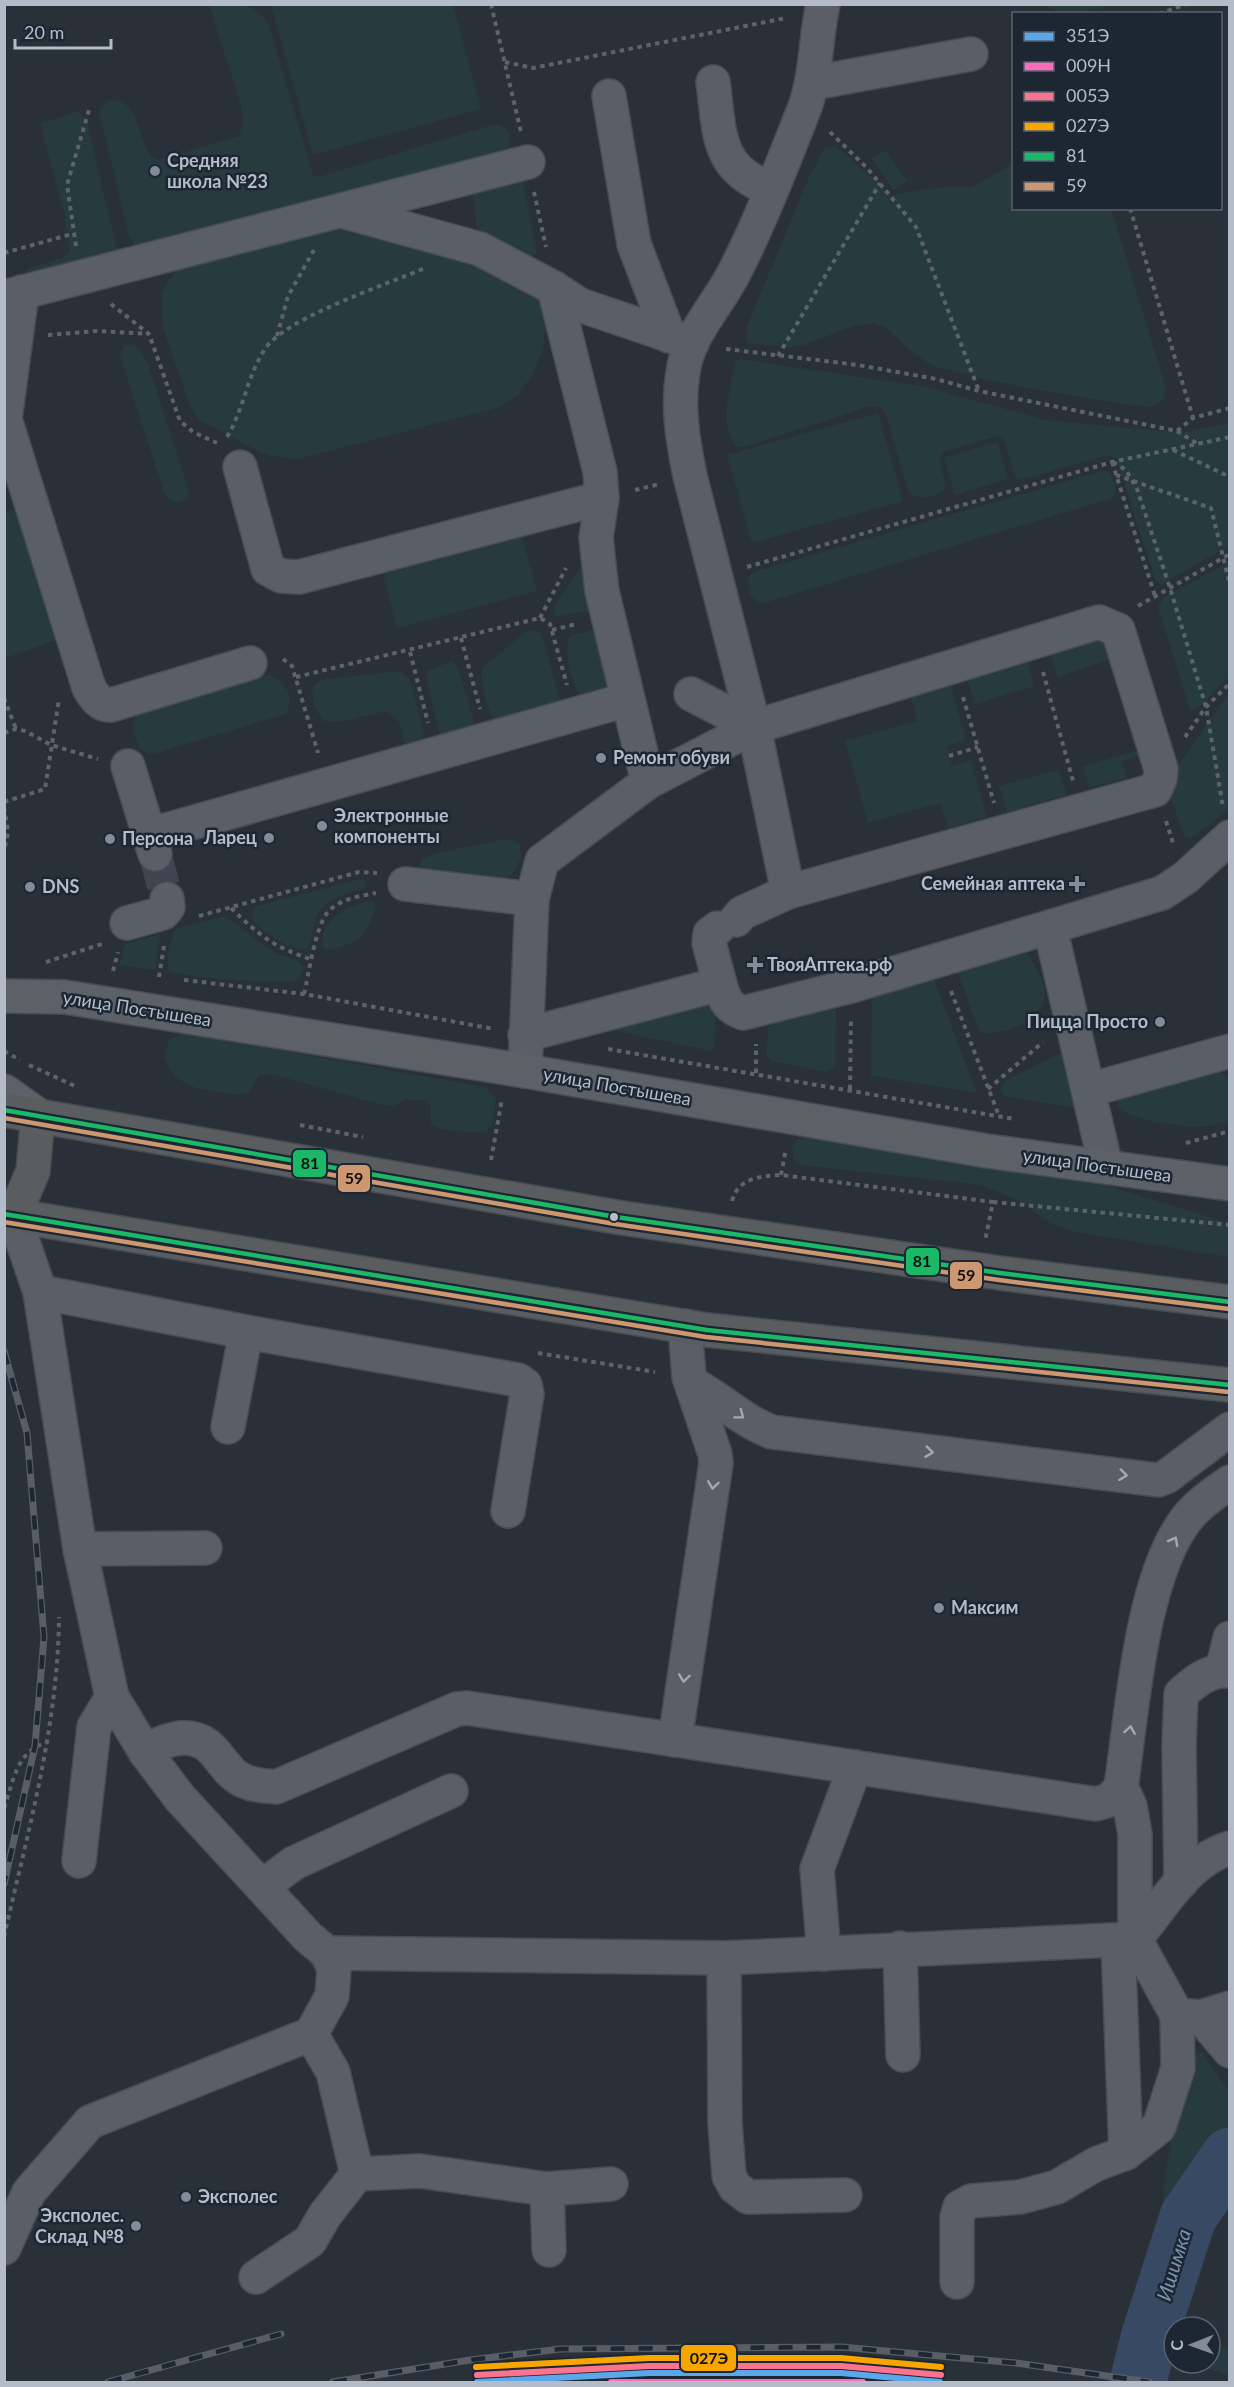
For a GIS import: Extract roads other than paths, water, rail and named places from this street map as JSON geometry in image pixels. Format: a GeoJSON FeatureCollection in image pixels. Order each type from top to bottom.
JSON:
{"type":"FeatureCollection","features":[{"type":"Feature","properties":{"kind":"highway"},"geometry":{"type":"LineString","coordinates":[[4,1110],[616,1217],[1000,1273],[1230,1302]]}},
{"type":"Feature","properties":{"kind":"highway"},"geometry":{"type":"LineString","coordinates":[[38,1115],[33,1171],[9,1215],[685,1326],[1230,1385]]}},
{"type":"Feature","properties":{"kind":"main road","name":"улица Постышева"},"geometry":{"type":"LineString","coordinates":[[4,996],[64,997],[525,1071],[987,1151],[1230,1184]]}},
{"type":"Feature","properties":{"kind":"main road"},"geometry":{"type":"LineString","coordinates":[[4,1091],[38,1115]]}},
{"type":"Feature","properties":{"kind":"lane"},"geometry":{"type":"LineString","coordinates":[[681,339],[710,309],[734,274],[771,189],[808,97],[822,8]]}},
{"type":"Feature","properties":{"kind":"lane"},"geometry":{"type":"LineString","coordinates":[[808,97],[971,54]]}},
{"type":"Feature","properties":{"kind":"lane"},"geometry":{"type":"LineString","coordinates":[[713,82],[723,150],[732,166],[752,182],[771,189]]}},
{"type":"Feature","properties":{"kind":"lane"},"geometry":{"type":"LineString","coordinates":[[609,96],[634,244],[681,339],[682,436],[690,476],[754,727],[788,892]]}},
{"type":"Feature","properties":{"kind":"lane"},"geometry":{"type":"LineString","coordinates":[[250,663],[111,705],[105,705],[96,699],[88,688],[5,419],[18,337],[13,295],[528,162]]}},
{"type":"Feature","properties":{"kind":"lane"},"geometry":{"type":"LineString","coordinates":[[331,212],[462,242],[554,288],[580,305],[681,339]]}},
{"type":"Feature","properties":{"kind":"lane"},"geometry":{"type":"LineString","coordinates":[[554,288],[593,443],[602,498],[596,538],[606,617],[648,782]]}},
{"type":"Feature","properties":{"kind":"lane"},"geometry":{"type":"LineString","coordinates":[[240,467],[268,569],[281,576],[299,577],[602,498]]}},
{"type":"Feature","properties":{"kind":"lane"},"geometry":{"type":"LineString","coordinates":[[525,1071],[532,899],[542,861],[648,782],[754,727],[1099,622],[1109,624],[1118,630],[1158,779],[1082,810],[788,892],[741,914],[710,934],[709,943],[724,999],[731,1009],[743,1013],[851,986],[1162,893],[1185,878],[1228,837]]}},
{"type":"Feature","properties":{"kind":"lane"},"geometry":{"type":"LineString","coordinates":[[691,694],[754,727]]}},
{"type":"Feature","properties":{"kind":"lane"},"geometry":{"type":"LineString","coordinates":[[128,766],[152,845],[626,700]]}},
{"type":"Feature","properties":{"kind":"lane"},"geometry":{"type":"LineString","coordinates":[[405,884],[532,899]]}},
{"type":"Feature","properties":{"kind":"lane"},"geometry":{"type":"LineString","coordinates":[[127,923],[163,913],[168,907],[178,909]]}},
{"type":"Feature","properties":{"kind":"lane"},"geometry":{"type":"LineString","coordinates":[[1050,927],[1106,1167]]}},
{"type":"Feature","properties":{"kind":"lane"},"geometry":{"type":"LineString","coordinates":[[525,1035],[720,984]]}},
{"type":"Feature","properties":{"kind":"lane"},"geometry":{"type":"LineString","coordinates":[[1089,1090],[1230,1051]]}},
{"type":"Feature","properties":{"kind":"lane"},"geometry":{"type":"LineString","coordinates":[[4,2248],[29,2192],[90,2122],[311,2034],[332,1996],[334,1970],[327,1953],[308,1937],[180,1798],[146,1753],[111,1697],[80,1549],[40,1292],[9,1215]]}},
{"type":"Feature","properties":{"kind":"lane"},"geometry":{"type":"LineString","coordinates":[[40,1292],[246,1332],[518,1380],[525,1385],[528,1394],[508,1511]]}},
{"type":"Feature","properties":{"kind":"lane"},"geometry":{"type":"LineString","coordinates":[[675,1740],[716,1463],[692,1383],[685,1326]]}},
{"type":"Feature","properties":{"kind":"lane"},"geometry":{"type":"LineString","coordinates":[[228,1427],[246,1332]]}},
{"type":"Feature","properties":{"kind":"lane"},"geometry":{"type":"LineString","coordinates":[[692,1383],[714,1395],[752,1424],[772,1432],[1158,1480],[1166,1477],[1230,1429]]}},
{"type":"Feature","properties":{"kind":"lane"},"geometry":{"type":"LineString","coordinates":[[146,1753],[158,1742],[179,1738],[205,1744],[238,1778],[263,1786],[276,1787],[457,1709],[467,1708],[1096,1804],[1110,1800],[1121,1787],[1144,1636],[1159,1568],[1186,1519],[1199,1504],[1230,1482]]}},
{"type":"Feature","properties":{"kind":"lane"},"geometry":{"type":"LineString","coordinates":[[80,1549],[205,1548]]}},
{"type":"Feature","properties":{"kind":"lane"},"geometry":{"type":"LineString","coordinates":[[1181,1882],[1179,1745],[1181,1694],[1194,1681],[1226,1671],[1230,1638]]}},
{"type":"Feature","properties":{"kind":"lane"},"geometry":{"type":"LineString","coordinates":[[79,1861],[94,1727],[111,1697]]}},
{"type":"Feature","properties":{"kind":"lane"},"geometry":{"type":"LineString","coordinates":[[824,1953],[817,1869],[855,1767]]}},
{"type":"Feature","properties":{"kind":"lane"},"geometry":{"type":"LineString","coordinates":[[1121,1787],[1130,1806],[1135,1834],[1126,1940],[1126,2153]]}},
{"type":"Feature","properties":{"kind":"lane"},"geometry":{"type":"LineString","coordinates":[[263,1886],[294,1863],[451,1791]]}},
{"type":"Feature","properties":{"kind":"lane"},"geometry":{"type":"LineString","coordinates":[[327,1953],[724,1958],[900,1948],[1126,1940],[1188,1872],[1219,1851],[1230,1848]]}},
{"type":"Feature","properties":{"kind":"lane"},"geometry":{"type":"LineString","coordinates":[[1126,1940],[1202,2013],[1230,2051]]}},
{"type":"Feature","properties":{"kind":"lane"},"geometry":{"type":"LineString","coordinates":[[900,1948],[903,2055]]}},
{"type":"Feature","properties":{"kind":"lane"},"geometry":{"type":"LineString","coordinates":[[724,1958],[725,2123],[729,2175],[735,2187],[748,2197],[845,2195]]}},
{"type":"Feature","properties":{"kind":"lane"},"geometry":{"type":"LineString","coordinates":[[957,2282],[957,2217],[960,2207],[971,2201],[1020,2197],[1057,2187],[1096,2164],[1126,2153],[1159,2127],[1178,2068],[1202,2013]]}},
{"type":"Feature","properties":{"kind":"lane"},"geometry":{"type":"LineString","coordinates":[[311,2034],[333,2072],[357,2174]]}},
{"type":"Feature","properties":{"kind":"lane"},"geometry":{"type":"LineString","coordinates":[[357,2174],[420,2172],[547,2189],[611,2184]]}},
{"type":"Feature","properties":{"kind":"lane"},"geometry":{"type":"LineString","coordinates":[[256,2277],[310,2241],[325,2215],[357,2174]]}},
{"type":"Feature","properties":{"kind":"lane"},"geometry":{"type":"LineString","coordinates":[[547,2189],[549,2250]]}},
{"type":"Feature","properties":{"kind":"waterway","name":"Ишимка"},"geometry":{"type":"LineString","coordinates":[[1138,2382],[1149,2338],[1188,2217],[1230,2156]]}},
{"type":"Feature","properties":{"kind":"tunnel"},"geometry":{"type":"LineString","coordinates":[[155,854],[167,899]]}},
{"type":"Feature","properties":{"kind":"railway"},"geometry":{"type":"LineString","coordinates":[[4,1351],[27,1433],[44,1637],[35,1746],[4,1884]]}},
{"type":"Feature","properties":{"kind":"railway"},"geometry":{"type":"LineString","coordinates":[[108,2382],[281,2334]]}},
{"type":"Feature","properties":{"kind":"railway"},"geometry":{"type":"LineString","coordinates":[[333,2382],[470,2360],[560,2349],[842,2347],[1016,2363],[1149,2382]]}},
{"type":"Feature","properties":{"kind":"place","name":"Средняя школа №23"},"geometry":{"type":"Point","coordinates":[155,171]}},
{"type":"Feature","properties":{"kind":"place","name":"Ремонт обуви"},"geometry":{"type":"Point","coordinates":[601,758]}},
{"type":"Feature","properties":{"kind":"place","name":"Электронные компоненты"},"geometry":{"type":"Point","coordinates":[322,826]}},
{"type":"Feature","properties":{"kind":"place","name":"Ларец"},"geometry":{"type":"Point","coordinates":[269,838]}},
{"type":"Feature","properties":{"kind":"place","name":"Персона"},"geometry":{"type":"Point","coordinates":[110,839]}},
{"type":"Feature","properties":{"kind":"place","name":"Семейная аптека"},"geometry":{"type":"Point","coordinates":[1077,884]}},
{"type":"Feature","properties":{"kind":"place","name":"DNS"},"geometry":{"type":"Point","coordinates":[30,887]}},
{"type":"Feature","properties":{"kind":"place","name":"ТвояАптека.рф"},"geometry":{"type":"Point","coordinates":[755,965]}},
{"type":"Feature","properties":{"kind":"place","name":"Пицца Просто"},"geometry":{"type":"Point","coordinates":[1160,1022]}},
{"type":"Feature","properties":{"kind":"place","name":"Максим"},"geometry":{"type":"Point","coordinates":[939,1608]}},
{"type":"Feature","properties":{"kind":"place","name":"Эксполес"},"geometry":{"type":"Point","coordinates":[186,2197]}},
{"type":"Feature","properties":{"kind":"place","name":"Эксполес. Склад №8"},"geometry":{"type":"Point","coordinates":[136,2226]}}]}
